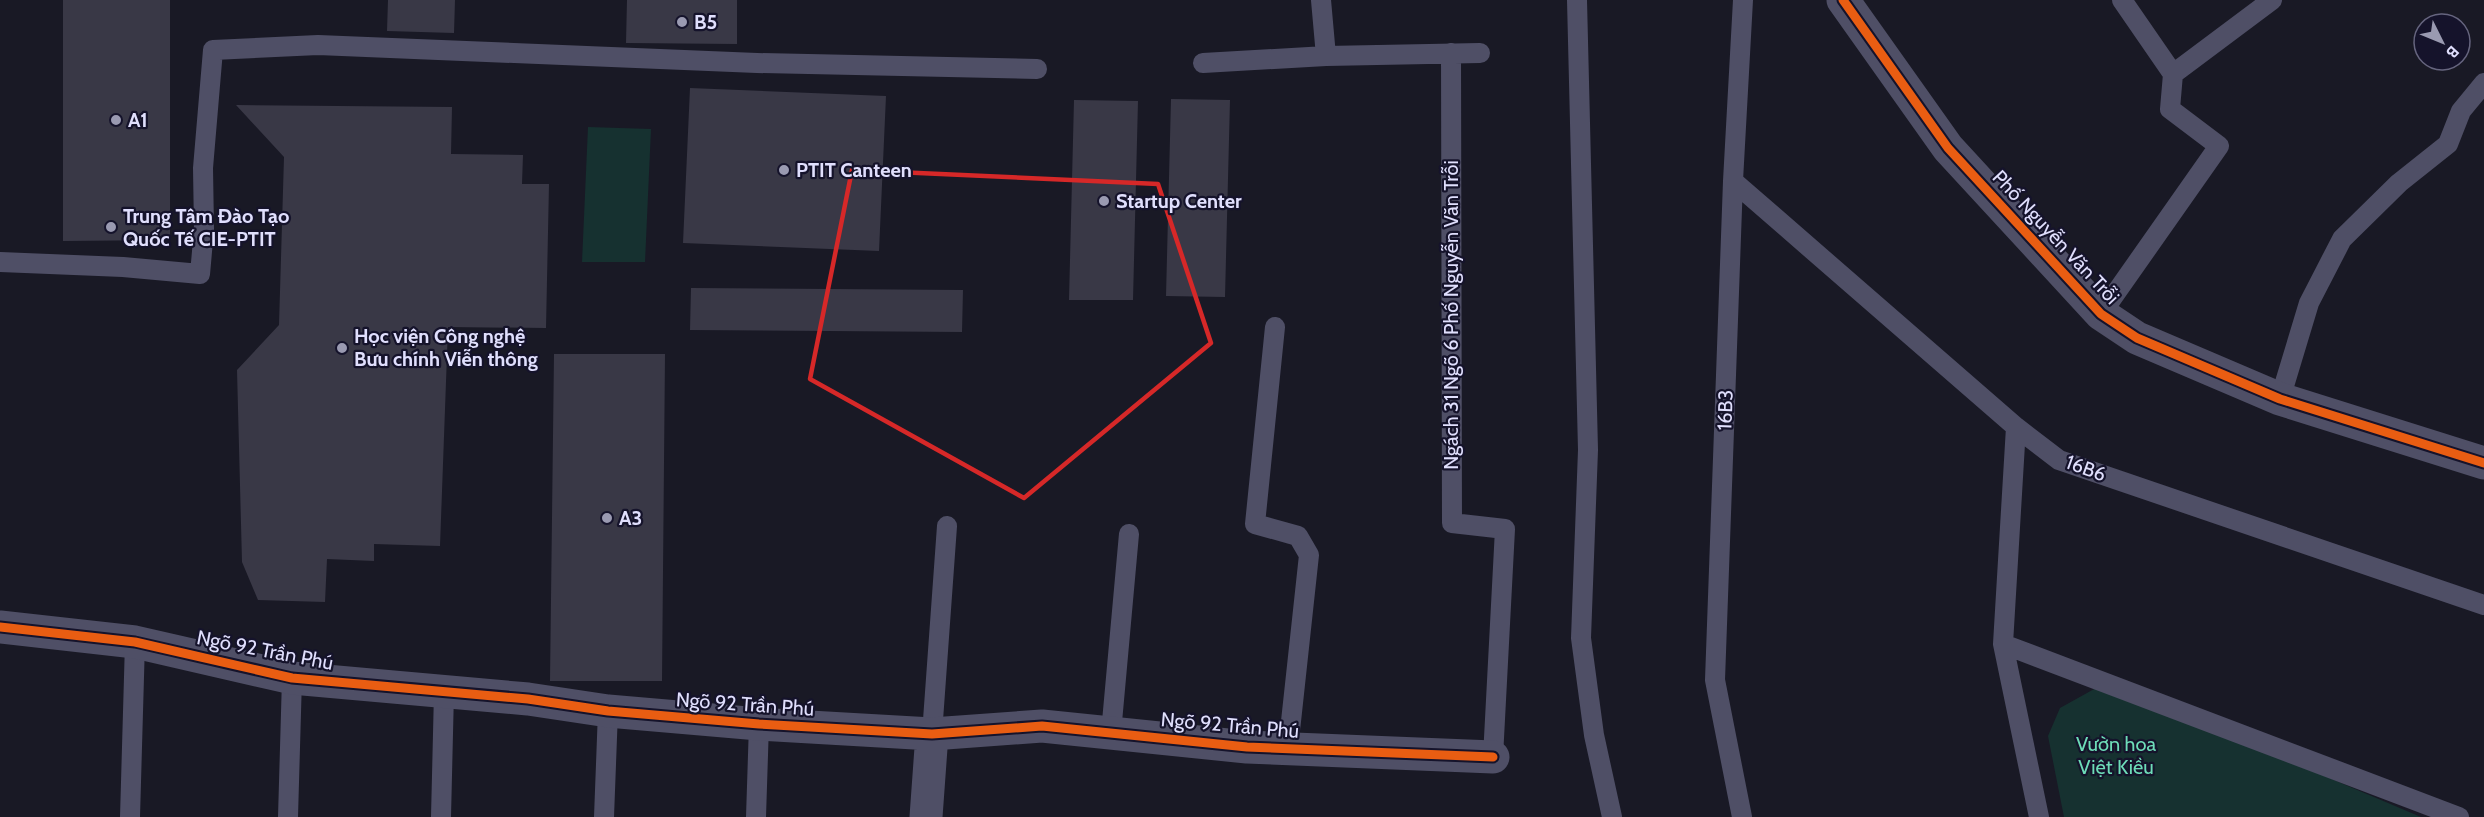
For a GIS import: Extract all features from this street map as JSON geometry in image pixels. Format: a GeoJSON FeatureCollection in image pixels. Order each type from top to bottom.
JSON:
{"type":"FeatureCollection","features":[{"type":"Feature","properties":{"kind":"street","name":"Phố Nguyễn Văn Trỗi"},"geometry":{"type":"LineString","coordinates":[[1843,0],[1948,148],[2100,314],[2137,338],[2280,399],[2484,463]]}},
{"type":"Feature","properties":{"kind":"street","name":"Ngõ 92 Trần Phú"},"geometry":{"type":"LineString","coordinates":[[0,627],[135,642],[292,678],[528,699],[608,711],[759,724],[932,734],[1042,726],[1247,747],[1493,757]]}},
{"type":"Feature","properties":{"kind":"street"},"geometry":{"type":"LineString","coordinates":[[926,817],[932,734]]}},
{"type":"Feature","properties":{"kind":"lane"},"geometry":{"type":"LineString","coordinates":[[1321,0],[1326,56]]}},
{"type":"Feature","properties":{"kind":"lane"},"geometry":{"type":"LineString","coordinates":[[1577,0],[1588,450],[1581,638],[1594,735],[1612,817]]}},
{"type":"Feature","properties":{"kind":"lane","name":"16B3"},"geometry":{"type":"LineString","coordinates":[[1742,817],[1715,680],[1733,181],[1743,0]]}},
{"type":"Feature","properties":{"kind":"lane"},"geometry":{"type":"LineString","coordinates":[[2100,314],[2219,146],[2170,109],[2173,74],[2122,0]]}},
{"type":"Feature","properties":{"kind":"lane"},"geometry":{"type":"LineString","coordinates":[[2173,74],[2272,0]]}},
{"type":"Feature","properties":{"kind":"lane"},"geometry":{"type":"LineString","coordinates":[[0,262],[123,267],[200,274],[204,229],[203,168],[213,50],[318,45],[746,62],[1037,69]]}},
{"type":"Feature","properties":{"kind":"lane","name":"Ngách 31 Ngõ 6 Phố Nguyễn Văn Trỗi"},"geometry":{"type":"LineString","coordinates":[[1451,53],[1452,523],[1504,529],[1493,757]]}},
{"type":"Feature","properties":{"kind":"lane"},"geometry":{"type":"LineString","coordinates":[[1203,63],[1326,56],[1480,53]]}},
{"type":"Feature","properties":{"kind":"lane"},"geometry":{"type":"LineString","coordinates":[[2280,399],[2309,303],[2342,239],[2398,183],[2448,144],[2461,111],[2484,83]]}},
{"type":"Feature","properties":{"kind":"lane","name":"16B6"},"geometry":{"type":"LineString","coordinates":[[1733,181],[2016,427],[2059,460],[2484,605]]}},
{"type":"Feature","properties":{"kind":"lane"},"geometry":{"type":"LineString","coordinates":[[1275,327],[1255,525],[1298,536],[1309,555],[1288,749]]}},
{"type":"Feature","properties":{"kind":"lane"},"geometry":{"type":"LineString","coordinates":[[2016,427],[2003,644],[2039,817]]}},
{"type":"Feature","properties":{"kind":"lane"},"geometry":{"type":"LineString","coordinates":[[932,734],[947,526]]}},
{"type":"Feature","properties":{"kind":"lane"},"geometry":{"type":"LineString","coordinates":[[1111,733],[1129,534]]}},
{"type":"Feature","properties":{"kind":"lane"},"geometry":{"type":"LineString","coordinates":[[130,817],[135,642]]}},
{"type":"Feature","properties":{"kind":"lane"},"geometry":{"type":"LineString","coordinates":[[2003,644],[2459,817]]}},
{"type":"Feature","properties":{"kind":"lane"},"geometry":{"type":"LineString","coordinates":[[288,817],[292,678]]}},
{"type":"Feature","properties":{"kind":"lane"},"geometry":{"type":"LineString","coordinates":[[441,817],[444,692]]}},
{"type":"Feature","properties":{"kind":"lane"},"geometry":{"type":"LineString","coordinates":[[604,817],[608,711]]}},
{"type":"Feature","properties":{"kind":"lane"},"geometry":{"type":"LineString","coordinates":[[756,817],[759,724]]}},
{"type":"Feature","properties":{"kind":"highlighted area"},"geometry":{"type":"Polygon","coordinates":[[[852,170],[1158,184],[1211,343],[1024,498],[810,379],[852,170]]]}},
{"type":"Feature","properties":{"kind":"green space"},"geometry":{"type":"Polygon","coordinates":[[[588,127],[651,129],[645,262],[582,262],[588,127]]]}},
{"type":"Feature","properties":{"kind":"green space","name":"Vườn hoa Việt Kiều"},"geometry":{"type":"Polygon","coordinates":[[[2105,683],[2421,817],[2064,817],[2048,736],[2060,708],[2105,683]]]}},
{"type":"Feature","properties":{"kind":"building","name":"A1"},"geometry":{"type":"Polygon","coordinates":[[[63,0],[170,0],[170,240],[63,241],[63,0]]]}},
{"type":"Feature","properties":{"kind":"building"},"geometry":{"type":"Polygon","coordinates":[[[388,0],[455,0],[454,33],[387,31],[388,0]]]}},
{"type":"Feature","properties":{"kind":"building","name":"B5"},"geometry":{"type":"Polygon","coordinates":[[[627,0],[737,0],[737,44],[626,43],[627,0]]]}},
{"type":"Feature","properties":{"kind":"building","name":"PTIT Canteen"},"geometry":{"type":"Polygon","coordinates":[[[690,88],[886,96],[879,251],[683,243],[690,88]]]}},
{"type":"Feature","properties":{"kind":"building"},"geometry":{"type":"Polygon","coordinates":[[[1171,99],[1230,100],[1225,297],[1166,296],[1171,99]]]}},
{"type":"Feature","properties":{"kind":"building","name":"Startup Center"},"geometry":{"type":"Polygon","coordinates":[[[1074,100],[1138,101],[1133,300],[1069,300],[1074,100]]]}},
{"type":"Feature","properties":{"kind":"building"},"geometry":{"type":"Polygon","coordinates":[[[236,105],[452,107],[451,154],[523,155],[522,184],[549,184],[546,328],[448,327],[440,546],[374,544],[374,561],[327,559],[325,602],[258,600],[242,562],[237,370],[279,325],[284,157],[236,105]]]}},
{"type":"Feature","properties":{"kind":"building"},"geometry":{"type":"Polygon","coordinates":[[[691,288],[963,290],[962,332],[690,330],[691,288]]]}},
{"type":"Feature","properties":{"kind":"building","name":"A3"},"geometry":{"type":"Polygon","coordinates":[[[554,354],[665,354],[662,681],[550,681],[554,354]]]}},
{"type":"Feature","properties":{"kind":"cycle path"},"geometry":{"type":"LineString","coordinates":[[1843,0],[1948,148],[2101,314],[2137,338],[2280,399],[2484,463]]}},
{"type":"Feature","properties":{"kind":"cycle path"},"geometry":{"type":"LineString","coordinates":[[0,627],[135,642],[292,678],[528,699],[608,711],[759,724],[932,734],[1042,726],[1247,747],[1493,757]]}},
{"type":"Feature","properties":{"kind":"place","name":"B5"},"geometry":{"type":"Point","coordinates":[682,22]}},
{"type":"Feature","properties":{"kind":"place","name":"A1"},"geometry":{"type":"Point","coordinates":[116,120]}},
{"type":"Feature","properties":{"kind":"place","name":"PTIT Canteen"},"geometry":{"type":"Point","coordinates":[784,170]}},
{"type":"Feature","properties":{"kind":"place","name":"Startup Center"},"geometry":{"type":"Point","coordinates":[1104,201]}},
{"type":"Feature","properties":{"kind":"place","name":"Trung Tâm Đào Tạo Quốc Tế CIE-PTIT"},"geometry":{"type":"Point","coordinates":[111,227]}},
{"type":"Feature","properties":{"kind":"place","name":"Học viện Công nghệ Bưu chính Viễn thông"},"geometry":{"type":"Point","coordinates":[342,348]}},
{"type":"Feature","properties":{"kind":"place","name":"A3"},"geometry":{"type":"Point","coordinates":[607,518]}}]}
